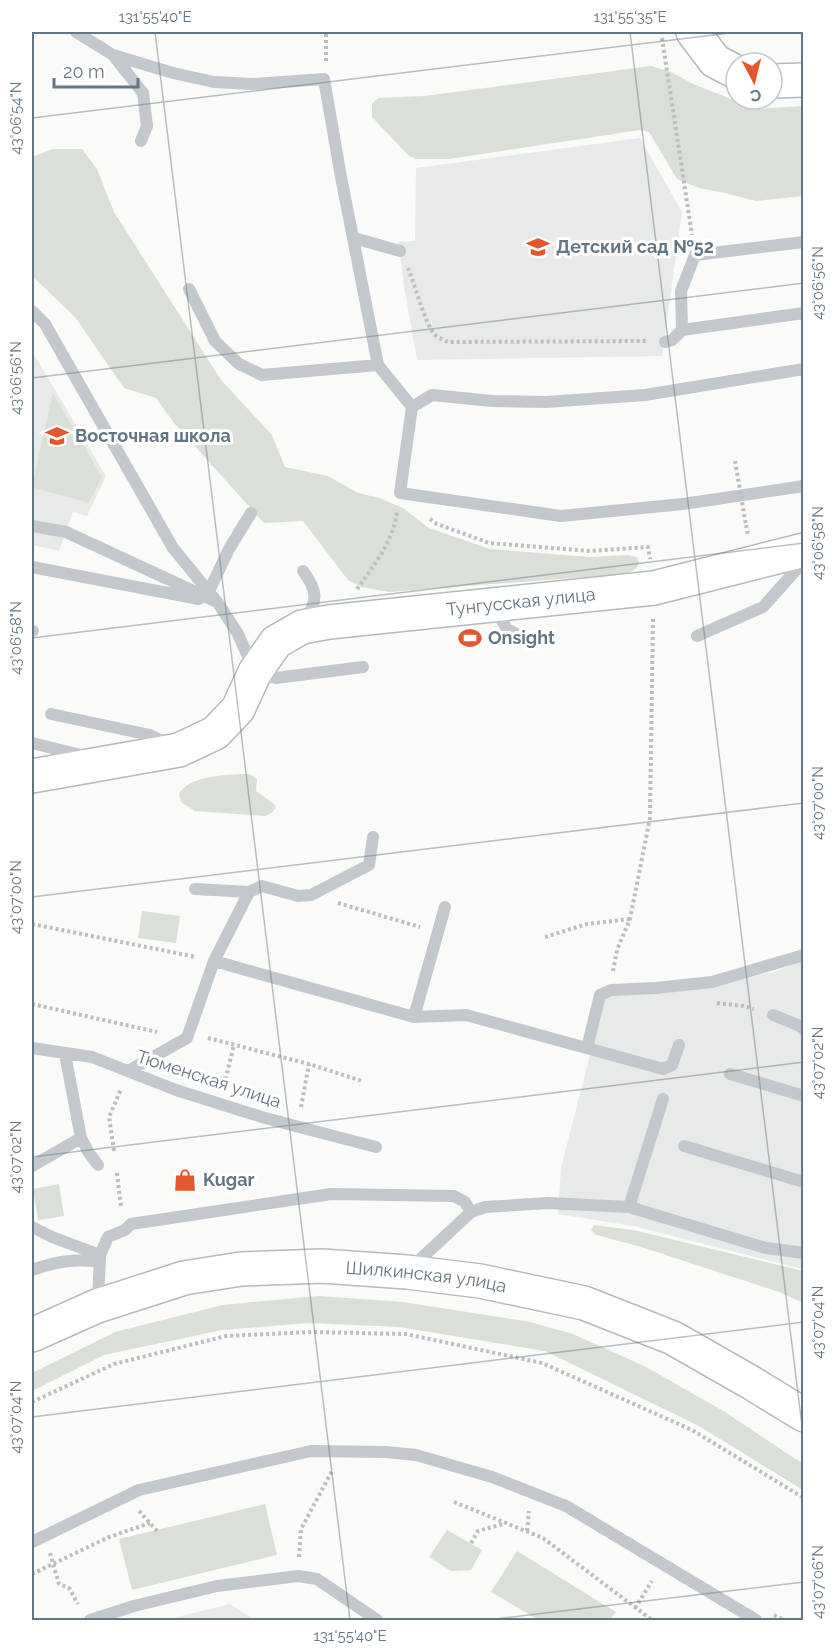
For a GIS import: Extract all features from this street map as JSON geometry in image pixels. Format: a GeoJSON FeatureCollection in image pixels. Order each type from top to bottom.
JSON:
{"type":"FeatureCollection","features":[{"type":"Feature","properties":{"kind":"main road"},"geometry":{"type":"LineString","coordinates":[[694,32],[716,61],[724,65]]}},
{"type":"Feature","properties":{"kind":"main road"},"geometry":{"type":"LineString","coordinates":[[784,81],[804,80]]}},
{"type":"Feature","properties":{"kind":"main road","name":"Тунгусская улица"},"geometry":{"type":"LineString","coordinates":[[32,776],[179,750],[215,733],[238,709],[255,672],[276,642],[302,627],[329,622],[654,588],[804,550]]}},
{"type":"Feature","properties":{"kind":"main road","name":"Шилкинская улица"},"geometry":{"type":"LineString","coordinates":[[32,1335],[97,1306],[184,1278],[241,1269],[322,1266],[406,1272],[480,1281],[584,1303],[673,1338],[804,1415]]}},
{"type":"Feature","properties":{"kind":"lane"},"geometry":{"type":"LineString","coordinates":[[76,32],[113,55],[173,73],[214,82],[253,84],[324,79],[378,365],[412,407],[400,493],[561,516],[683,504],[804,486]]}},
{"type":"Feature","properties":{"kind":"lane"},"geometry":{"type":"LineString","coordinates":[[113,55],[143,93],[147,126],[141,141]]}},
{"type":"Feature","properties":{"kind":"lane"},"geometry":{"type":"LineString","coordinates":[[354,238],[400,251]]}},
{"type":"Feature","properties":{"kind":"lane"},"geometry":{"type":"LineString","coordinates":[[682,330],[681,291],[695,255],[804,242]]}},
{"type":"Feature","properties":{"kind":"lane"},"geometry":{"type":"LineString","coordinates":[[189,289],[215,341],[239,364],[262,375],[378,365]]}},
{"type":"Feature","properties":{"kind":"lane"},"geometry":{"type":"LineString","coordinates":[[32,311],[45,324],[173,548],[210,591],[238,634],[255,672],[276,678],[363,667]]}},
{"type":"Feature","properties":{"kind":"lane"},"geometry":{"type":"LineString","coordinates":[[665,342],[672,340],[682,330],[804,313]]}},
{"type":"Feature","properties":{"kind":"lane"},"geometry":{"type":"LineString","coordinates":[[412,407],[432,395],[492,401],[546,402],[645,395],[804,369]]}},
{"type":"Feature","properties":{"kind":"lane"},"geometry":{"type":"LineString","coordinates":[[210,591],[229,549],[251,513]]}},
{"type":"Feature","properties":{"kind":"lane"},"geometry":{"type":"LineString","coordinates":[[32,526],[66,532],[218,603]]}},
{"type":"Feature","properties":{"kind":"lane"},"geometry":{"type":"LineString","coordinates":[[697,636],[763,607],[804,561]]}},
{"type":"Feature","properties":{"kind":"lane"},"geometry":{"type":"LineString","coordinates":[[32,567],[218,603]]}},
{"type":"Feature","properties":{"kind":"lane"},"geometry":{"type":"LineString","coordinates":[[302,627],[315,605],[314,586],[303,571]]}},
{"type":"Feature","properties":{"kind":"lane"},"geometry":{"type":"LineString","coordinates":[[493,605],[507,629],[530,641]]}},
{"type":"Feature","properties":{"kind":"lane"},"geometry":{"type":"LineString","coordinates":[[51,714],[150,735],[179,750]]}},
{"type":"Feature","properties":{"kind":"lane"},"geometry":{"type":"LineString","coordinates":[[32,743],[106,762]]}},
{"type":"Feature","properties":{"kind":"lane"},"geometry":{"type":"LineString","coordinates":[[195,889],[249,892],[262,886],[298,896],[311,896],[369,865],[373,837]]}},
{"type":"Feature","properties":{"kind":"lane"},"geometry":{"type":"LineString","coordinates":[[128,1071],[172,1049],[187,1038],[214,961],[249,892]]}},
{"type":"Feature","properties":{"kind":"lane"},"geometry":{"type":"LineString","coordinates":[[414,1017],[445,907]]}},
{"type":"Feature","properties":{"kind":"lane"},"geometry":{"type":"LineString","coordinates":[[587,1048],[600,995],[610,990],[712,982],[804,955]]}},
{"type":"Feature","properties":{"kind":"lane"},"geometry":{"type":"LineString","coordinates":[[214,961],[414,1017],[466,1015],[663,1069],[672,1065],[679,1045]]}},
{"type":"Feature","properties":{"kind":"lane"},"geometry":{"type":"LineString","coordinates":[[773,1015],[800,1026],[804,1030]]}},
{"type":"Feature","properties":{"kind":"lane","name":"Тюменская улица"},"geometry":{"type":"LineString","coordinates":[[32,1048],[92,1057],[176,1090],[265,1118],[376,1148]]}},
{"type":"Feature","properties":{"kind":"lane"},"geometry":{"type":"LineString","coordinates":[[65,1054],[81,1138],[98,1165]]}},
{"type":"Feature","properties":{"kind":"lane"},"geometry":{"type":"LineString","coordinates":[[730,1074],[804,1096]]}},
{"type":"Feature","properties":{"kind":"lane"},"geometry":{"type":"LineString","coordinates":[[629,1207],[663,1099]]}},
{"type":"Feature","properties":{"kind":"lane"},"geometry":{"type":"LineString","coordinates":[[32,1167],[81,1138]]}},
{"type":"Feature","properties":{"kind":"lane"},"geometry":{"type":"LineString","coordinates":[[684,1146],[804,1182]]}},
{"type":"Feature","properties":{"kind":"lane"},"geometry":{"type":"LineString","coordinates":[[97,1306],[100,1258],[108,1237],[125,1230],[131,1224],[331,1194],[454,1196],[465,1202],[471,1212]]}},
{"type":"Feature","properties":{"kind":"lane"},"geometry":{"type":"LineString","coordinates":[[406,1272],[471,1212],[485,1208],[548,1203],[629,1207],[766,1248],[804,1253]]}},
{"type":"Feature","properties":{"kind":"lane"},"geometry":{"type":"LineString","coordinates":[[32,1227],[100,1258]]}},
{"type":"Feature","properties":{"kind":"lane"},"geometry":{"type":"LineString","coordinates":[[32,1270],[56,1262],[100,1258]]}},
{"type":"Feature","properties":{"kind":"lane"},"geometry":{"type":"LineString","coordinates":[[32,1542],[140,1490],[311,1451],[386,1452],[416,1455],[492,1477],[566,1506],[756,1620]]}},
{"type":"Feature","properties":{"kind":"lane"},"geometry":{"type":"LineString","coordinates":[[90,1620],[134,1606],[217,1586],[298,1576],[317,1579],[377,1620]]}},
{"type":"Feature","properties":{"kind":"path"},"geometry":{"type":"LineString","coordinates":[[324,79],[326,32]]}},
{"type":"Feature","properties":{"kind":"path"},"geometry":{"type":"LineString","coordinates":[[660,32],[695,255]]}},
{"type":"Feature","properties":{"kind":"path"},"geometry":{"type":"LineString","coordinates":[[400,251],[434,334],[448,342],[665,342]]}},
{"type":"Feature","properties":{"kind":"path"},"geometry":{"type":"LineString","coordinates":[[735,461],[746,525]]}},
{"type":"Feature","properties":{"kind":"path"},"geometry":{"type":"LineString","coordinates":[[400,493],[437,524],[489,543],[590,551],[648,547]]}},
{"type":"Feature","properties":{"kind":"path"},"geometry":{"type":"LineString","coordinates":[[354,592],[382,554],[395,528],[400,493]]}},
{"type":"Feature","properties":{"kind":"path"},"geometry":{"type":"LineString","coordinates":[[612,977],[617,950],[630,919],[651,818],[654,588]]}},
{"type":"Feature","properties":{"kind":"path"},"geometry":{"type":"LineString","coordinates":[[311,896],[438,932]]}},
{"type":"Feature","properties":{"kind":"path"},"geometry":{"type":"LineString","coordinates":[[545,937],[587,924],[630,919]]}},
{"type":"Feature","properties":{"kind":"path"},"geometry":{"type":"LineString","coordinates":[[32,924],[214,961]]}},
{"type":"Feature","properties":{"kind":"path"},"geometry":{"type":"LineString","coordinates":[[32,1004],[187,1038],[207,1037],[309,1064],[362,1081]]}},
{"type":"Feature","properties":{"kind":"path"},"geometry":{"type":"LineString","coordinates":[[219,1103],[234,1045]]}},
{"type":"Feature","properties":{"kind":"path"},"geometry":{"type":"LineString","coordinates":[[297,1125],[309,1064]]}},
{"type":"Feature","properties":{"kind":"path"},"geometry":{"type":"LineString","coordinates":[[114,1152],[109,1117],[128,1071]]}},
{"type":"Feature","properties":{"kind":"path"},"geometry":{"type":"LineString","coordinates":[[115,1163],[125,1230]]}},
{"type":"Feature","properties":{"kind":"path"},"geometry":{"type":"LineString","coordinates":[[32,1402],[114,1364],[226,1336],[312,1332],[406,1335],[542,1363],[692,1430],[804,1498]]}},
{"type":"Feature","properties":{"kind":"path"},"geometry":{"type":"LineString","coordinates":[[298,1576],[301,1529],[342,1452]]}},
{"type":"Feature","properties":{"kind":"path"},"geometry":{"type":"LineString","coordinates":[[454,1502],[543,1538],[652,1620]]}},
{"type":"Feature","properties":{"kind":"path"},"geometry":{"type":"LineString","coordinates":[[32,1574],[108,1537],[150,1523]]}},
{"type":"Feature","properties":{"kind":"path"},"geometry":{"type":"LineString","coordinates":[[471,1544],[478,1531],[504,1524]]}},
{"type":"Feature","properties":{"kind":"path"},"geometry":{"type":"LineString","coordinates":[[44,1535],[59,1584],[69,1588],[80,1610]]}},
{"type":"Feature","properties":{"kind":"path"},"geometry":{"type":"LineString","coordinates":[[635,1608],[663,1565]]}},
{"type":"Feature","properties":{"kind":"path"},"geometry":{"type":"LineString","coordinates":[[774,1614],[784,1620]]}},
{"type":"Feature","properties":{"kind":"shaded area"},"geometry":{"type":"Polygon","coordinates":[[[651,66],[671,72],[724,96],[724,111],[784,111],[784,107],[803,106],[803,196],[756,201],[699,188],[677,179],[649,132],[640,130],[449,159],[416,159],[409,156],[372,117],[372,104],[378,98],[424,96],[651,66]]]}},
{"type":"Feature","properties":{"kind":"shaded area","name":"Детский сад №52"},"geometry":{"type":"Polygon","coordinates":[[[640,138],[682,212],[662,356],[417,360],[398,242],[415,241],[416,168],[640,138]]]}},
{"type":"Feature","properties":{"kind":"shaded area"},"geometry":{"type":"Polygon","coordinates":[[[53,149],[82,149],[97,169],[114,212],[221,380],[272,435],[285,467],[328,476],[358,493],[379,498],[403,508],[429,528],[490,549],[590,557],[628,555],[637,557],[639,563],[636,569],[625,574],[389,592],[361,587],[348,580],[303,521],[264,523],[174,423],[156,398],[124,388],[75,317],[32,276],[32,157],[53,149]]]}},
{"type":"Feature","properties":{"kind":"shaded area","name":"Восточная школа"},"geometry":{"type":"Polygon","coordinates":[[[32,351],[106,476],[87,516],[73,512],[59,551],[32,545],[32,351]]]}},
{"type":"Feature","properties":{"kind":"shaded area"},"geometry":{"type":"Polygon","coordinates":[[[53,393],[102,477],[89,503],[32,487],[53,393]]]}},
{"type":"Feature","properties":{"kind":"shaded area"},"geometry":{"type":"Polygon","coordinates":[[[232,774],[250,774],[257,779],[256,791],[276,807],[272,813],[265,816],[195,811],[181,802],[179,794],[184,788],[201,779],[232,774]]]}},
{"type":"Feature","properties":{"kind":"shaded area"},"geometry":{"type":"Polygon","coordinates":[[[142,911],[180,916],[176,943],[138,938],[142,911]]]}},
{"type":"Feature","properties":{"kind":"shaded area"},"geometry":{"type":"Polygon","coordinates":[[[803,960],[803,1269],[633,1226],[558,1214],[561,1168],[605,996],[713,985],[774,972],[803,960]]]}},
{"type":"Feature","properties":{"kind":"shaded area"},"geometry":{"type":"Polygon","coordinates":[[[59,1184],[64,1216],[38,1220],[33,1189],[59,1184]]]}},
{"type":"Feature","properties":{"kind":"shaded area"},"geometry":{"type":"Polygon","coordinates":[[[594,1225],[633,1230],[803,1271],[803,1303],[779,1292],[638,1246],[596,1235],[591,1230],[594,1225]]]}},
{"type":"Feature","properties":{"kind":"shaded area"},"geometry":{"type":"Polygon","coordinates":[[[318,1296],[403,1302],[530,1322],[573,1334],[646,1367],[725,1412],[803,1464],[803,1490],[699,1426],[545,1351],[399,1327],[309,1323],[222,1330],[104,1355],[32,1391],[32,1373],[115,1332],[223,1305],[318,1296]]]}},
{"type":"Feature","properties":{"kind":"shaded area"},"geometry":{"type":"Polygon","coordinates":[[[265,1504],[277,1555],[132,1590],[119,1539],[265,1504]]]}},
{"type":"Feature","properties":{"kind":"shaded area"},"geometry":{"type":"Polygon","coordinates":[[[447,1530],[482,1550],[471,1570],[451,1571],[429,1557],[447,1530]]]}},
{"type":"Feature","properties":{"kind":"shaded area"},"geometry":{"type":"Polygon","coordinates":[[[517,1551],[616,1612],[609,1620],[539,1620],[491,1592],[517,1551]]]}},
{"type":"Feature","properties":{"kind":"shaded area"},"geometry":{"type":"Polygon","coordinates":[[[230,1604],[255,1620],[165,1620],[230,1604]]]}},
{"type":"Feature","properties":{"kind":"place","name":"Детский сад №52"},"geometry":{"type":"Point","coordinates":[538,247]}},
{"type":"Feature","properties":{"kind":"place","name":"Восточная школа"},"geometry":{"type":"Point","coordinates":[57,436]}},
{"type":"Feature","properties":{"kind":"place","name":"Onsight"},"geometry":{"type":"Point","coordinates":[470,638]}},
{"type":"Feature","properties":{"kind":"place","name":"Kugar"},"geometry":{"type":"Point","coordinates":[185,1180]}}]}
